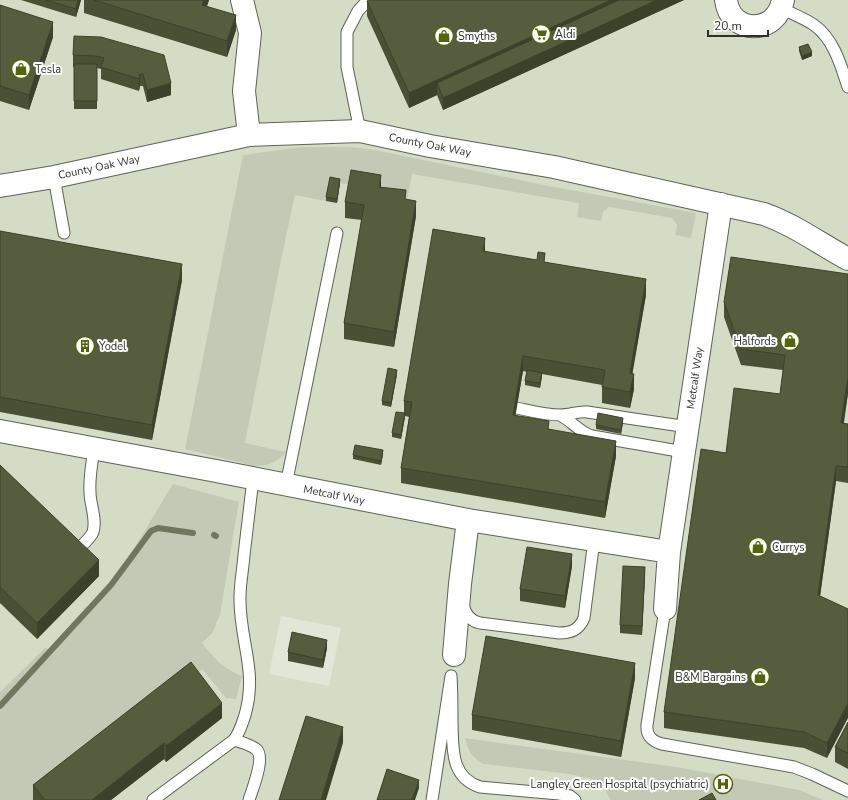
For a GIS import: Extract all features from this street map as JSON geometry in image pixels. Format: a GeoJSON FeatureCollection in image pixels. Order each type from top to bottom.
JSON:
{"type":"FeatureCollection","features":[{"type":"Feature","properties":{"kind":"street"},"geometry":{"type":"LineString","coordinates":[[242,0],[250,33],[244,90],[249,135]]}},
{"type":"Feature","properties":{"kind":"street"},"geometry":{"type":"LineString","coordinates":[[726,0],[728,10],[735,19],[744,25],[753,26],[759,26],[769,22],[777,15],[782,4]]}},
{"type":"Feature","properties":{"kind":"street","name":"County Oak Way"},"geometry":{"type":"LineString","coordinates":[[0,186],[54,177],[249,135],[360,131],[430,146],[554,167],[764,214],[797,228],[848,259]]}},
{"type":"Feature","properties":{"kind":"street","name":"Metcalf Way"},"geometry":{"type":"LineString","coordinates":[[665,608],[669,552],[721,204]]}},
{"type":"Feature","properties":{"kind":"street","name":"Metcalf Way"},"geometry":{"type":"LineString","coordinates":[[0,431],[468,520],[669,552]]}},
{"type":"Feature","properties":{"kind":"street"},"geometry":{"type":"LineString","coordinates":[[452,666],[468,520]]}},
{"type":"Feature","properties":{"kind":"lane"},"geometry":{"type":"LineString","coordinates":[[360,131],[347,67],[347,32],[358,10],[368,0]]}},
{"type":"Feature","properties":{"kind":"lane"},"geometry":{"type":"LineString","coordinates":[[782,4],[813,25],[823,34],[838,59],[848,87]]}},
{"type":"Feature","properties":{"kind":"lane"},"geometry":{"type":"LineString","coordinates":[[54,177],[64,233]]}},
{"type":"Feature","properties":{"kind":"lane"},"geometry":{"type":"LineString","coordinates":[[286,485],[337,233]]}},
{"type":"Feature","properties":{"kind":"lane"},"geometry":{"type":"LineString","coordinates":[[517,408],[560,415],[587,412],[688,427]]}},
{"type":"Feature","properties":{"kind":"lane"},"geometry":{"type":"LineString","coordinates":[[560,415],[570,420],[584,433],[592,436],[684,452]]}},
{"type":"Feature","properties":{"kind":"lane"},"geometry":{"type":"LineString","coordinates":[[77,550],[88,539],[94,526],[90,486],[94,449]]}},
{"type":"Feature","properties":{"kind":"lane"},"geometry":{"type":"LineString","coordinates":[[153,800],[234,740],[242,724],[250,690],[250,672],[241,617],[240,598],[253,479]]}},
{"type":"Feature","properties":{"kind":"lane"},"geometry":{"type":"LineString","coordinates":[[460,584],[465,612],[471,620],[475,622],[559,633],[570,632],[579,627],[584,618],[594,540]]}},
{"type":"Feature","properties":{"kind":"lane"},"geometry":{"type":"LineString","coordinates":[[665,608],[647,725],[647,731],[650,738],[653,741],[662,744],[794,767],[848,791]]}},
{"type":"Feature","properties":{"kind":"lane"},"geometry":{"type":"LineString","coordinates":[[432,800],[452,666]]}},
{"type":"Feature","properties":{"kind":"lane"},"geometry":{"type":"LineString","coordinates":[[452,666],[454,758],[457,767],[467,781],[471,784],[480,786],[559,794],[570,796],[575,800]]}},
{"type":"Feature","properties":{"kind":"lane"},"geometry":{"type":"LineString","coordinates":[[234,740],[257,750],[260,758],[249,800]]}},
{"type":"Feature","properties":{"kind":"shaded area"},"geometry":{"type":"Polygon","coordinates":[[[0,0],[848,0],[848,800],[671,800],[677,767],[465,738],[467,748],[474,758],[483,764],[569,774],[593,779],[598,781],[605,789],[610,800],[0,800],[209,636],[218,623],[220,615],[239,502],[148,524],[124,565],[109,584],[48,649],[46,647],[0,692],[0,0]],[[281,616],[269,674],[329,686],[341,628],[281,616]]]}},
{"type":"Feature","properties":{"kind":"shaded area"},"geometry":{"type":"Polygon","coordinates":[[[302,147],[349,147],[370,149],[549,186],[696,213],[691,238],[675,235],[677,225],[672,218],[609,207],[603,212],[601,221],[577,217],[579,203],[412,174],[406,206],[351,185],[340,183],[326,201],[295,195],[245,443],[286,452],[272,463],[255,466],[185,449],[243,155],[302,147]]]}},
{"type":"Feature","properties":{"kind":"shaded area"},"geometry":{"type":"Polygon","coordinates":[[[173,484],[239,502],[220,615],[213,632],[202,643],[219,662],[229,670],[242,676],[236,699],[226,698],[202,669],[34,800],[0,800],[0,692],[46,647],[48,649],[120,571],[173,484]]]}},
{"type":"Feature","properties":{"kind":"shaded area"},"geometry":{"type":"Polygon","coordinates":[[[465,738],[677,767],[799,790],[823,800],[610,800],[605,789],[598,781],[593,779],[569,774],[483,764],[471,753],[465,738]]]}},
{"type":"Feature","properties":{"kind":"building"},"geometry":{"type":"Polygon","coordinates":[[[46,0],[78,0],[76,9],[46,0]]]}},
{"type":"Feature","properties":{"kind":"building"},"geometry":{"type":"Polygon","coordinates":[[[94,0],[204,0],[202,5],[236,15],[227,41],[94,0]]]}},
{"type":"Feature","properties":{"kind":"building","name":"Smyths"},"geometry":{"type":"Polygon","coordinates":[[[611,0],[409,93],[367,1],[611,0]]]}},
{"type":"Feature","properties":{"kind":"building"},"geometry":{"type":"Polygon","coordinates":[[[619,0],[657,0],[443,98],[437,83],[619,0]]]}},
{"type":"Feature","properties":{"kind":"building","name":"Tesla"},"geometry":{"type":"Polygon","coordinates":[[[0,5],[53,22],[29,95],[0,86],[0,5]]]}},
{"type":"Feature","properties":{"kind":"building"},"geometry":{"type":"Polygon","coordinates":[[[74,36],[101,37],[164,55],[171,83],[147,90],[143,74],[140,74],[139,79],[101,67],[104,58],[96,56],[73,55],[74,36]]]}},
{"type":"Feature","properties":{"kind":"building"},"geometry":{"type":"Polygon","coordinates":[[[808,44],[812,52],[802,56],[799,47],[808,44]]]}},
{"type":"Feature","properties":{"kind":"building"},"geometry":{"type":"Polygon","coordinates":[[[74,64],[97,64],[97,101],[74,101],[74,64]]]}},
{"type":"Feature","properties":{"kind":"building"},"geometry":{"type":"Polygon","coordinates":[[[351,170],[381,175],[379,187],[406,190],[405,199],[416,201],[394,332],[344,323],[364,205],[345,202],[351,170]]]}},
{"type":"Feature","properties":{"kind":"building"},"geometry":{"type":"Polygon","coordinates":[[[330,177],[340,179],[337,199],[326,197],[330,177]]]}},
{"type":"Feature","properties":{"kind":"building"},"geometry":{"type":"Polygon","coordinates":[[[433,229],[485,238],[483,251],[537,260],[538,252],[545,253],[544,262],[646,279],[630,373],[634,374],[630,392],[602,387],[605,370],[523,356],[513,415],[549,421],[548,429],[616,441],[605,502],[401,468],[412,402],[404,401],[433,229]]]}},
{"type":"Feature","properties":{"kind":"building","name":"Yodel"},"geometry":{"type":"Polygon","coordinates":[[[0,231],[182,264],[152,425],[0,397],[0,231]]]}},
{"type":"Feature","properties":{"kind":"building"},"geometry":{"type":"Polygon","coordinates":[[[731,257],[848,274],[848,378],[841,423],[848,424],[848,467],[836,466],[818,595],[848,609],[848,703],[827,743],[804,732],[664,712],[701,449],[726,453],[734,388],[780,394],[785,355],[741,349],[724,302],[731,257]]]}},
{"type":"Feature","properties":{"kind":"building"},"geometry":{"type":"Polygon","coordinates":[[[388,368],[397,370],[391,403],[382,401],[388,368]]]}},
{"type":"Feature","properties":{"kind":"building"},"geometry":{"type":"Polygon","coordinates":[[[527,370],[542,373],[540,383],[525,381],[527,370]]]}},
{"type":"Feature","properties":{"kind":"building"},"geometry":{"type":"Polygon","coordinates":[[[396,412],[405,413],[401,435],[392,433],[396,412]]]}},
{"type":"Feature","properties":{"kind":"building"},"geometry":{"type":"Polygon","coordinates":[[[598,413],[623,418],[621,430],[596,425],[598,413]]]}},
{"type":"Feature","properties":{"kind":"building"},"geometry":{"type":"Polygon","coordinates":[[[355,445],[383,450],[381,461],[353,455],[355,445]]]}},
{"type":"Feature","properties":{"kind":"building"},"geometry":{"type":"Polygon","coordinates":[[[0,465],[99,560],[37,623],[0,587],[0,465]]]}},
{"type":"Feature","properties":{"kind":"building"},"geometry":{"type":"Polygon","coordinates":[[[527,547],[572,554],[565,596],[520,589],[527,547]]]}},
{"type":"Feature","properties":{"kind":"building"},"geometry":{"type":"Polygon","coordinates":[[[623,566],[645,567],[642,626],[620,625],[623,566]]]}},
{"type":"Feature","properties":{"kind":"building"},"geometry":{"type":"Polygon","coordinates":[[[292,632],[327,640],[323,660],[288,652],[292,632]]]}},
{"type":"Feature","properties":{"kind":"building"},"geometry":{"type":"Polygon","coordinates":[[[486,636],[635,663],[621,741],[472,715],[486,636]]]}},
{"type":"Feature","properties":{"kind":"building"},"geometry":{"type":"Polygon","coordinates":[[[191,662],[222,703],[166,746],[164,743],[92,800],[45,800],[33,785],[191,662]]]}},
{"type":"Feature","properties":{"kind":"building"},"geometry":{"type":"Polygon","coordinates":[[[306,716],[343,727],[321,800],[279,800],[306,716]]]}},
{"type":"Feature","properties":{"kind":"building"},"geometry":{"type":"Polygon","coordinates":[[[848,722],[848,753],[835,747],[848,722]]]}},
{"type":"Feature","properties":{"kind":"building"},"geometry":{"type":"Polygon","coordinates":[[[387,769],[419,780],[412,800],[377,800],[387,769]]]}},
{"type":"Feature","properties":{"kind":"building"},"geometry":{"type":"Polygon","coordinates":[[[712,793],[716,800],[699,800],[712,793]]]}},
{"type":"Feature","properties":{"kind":"waterway"},"geometry":{"type":"LineString","coordinates":[[0,706],[111,585],[151,531],[158,528],[193,533]]}},
{"type":"Feature","properties":{"kind":"place","name":"Aldi"},"geometry":{"type":"Point","coordinates":[541,34]}},
{"type":"Feature","properties":{"kind":"place","name":"Smyths"},"geometry":{"type":"Point","coordinates":[444,36]}},
{"type":"Feature","properties":{"kind":"place","name":"Tesla"},"geometry":{"type":"Point","coordinates":[21,69]}},
{"type":"Feature","properties":{"kind":"place","name":"Halfords"},"geometry":{"type":"Point","coordinates":[790,341]}},
{"type":"Feature","properties":{"kind":"place","name":"Yodel"},"geometry":{"type":"Point","coordinates":[85,346]}},
{"type":"Feature","properties":{"kind":"place","name":"Currys"},"geometry":{"type":"Point","coordinates":[758,547]}},
{"type":"Feature","properties":{"kind":"place","name":"B&M Bargains"},"geometry":{"type":"Point","coordinates":[760,677]}},
{"type":"Feature","properties":{"kind":"place","name":"Langley Green Hospital (psychiatric)"},"geometry":{"type":"Point","coordinates":[723,784]}}]}
